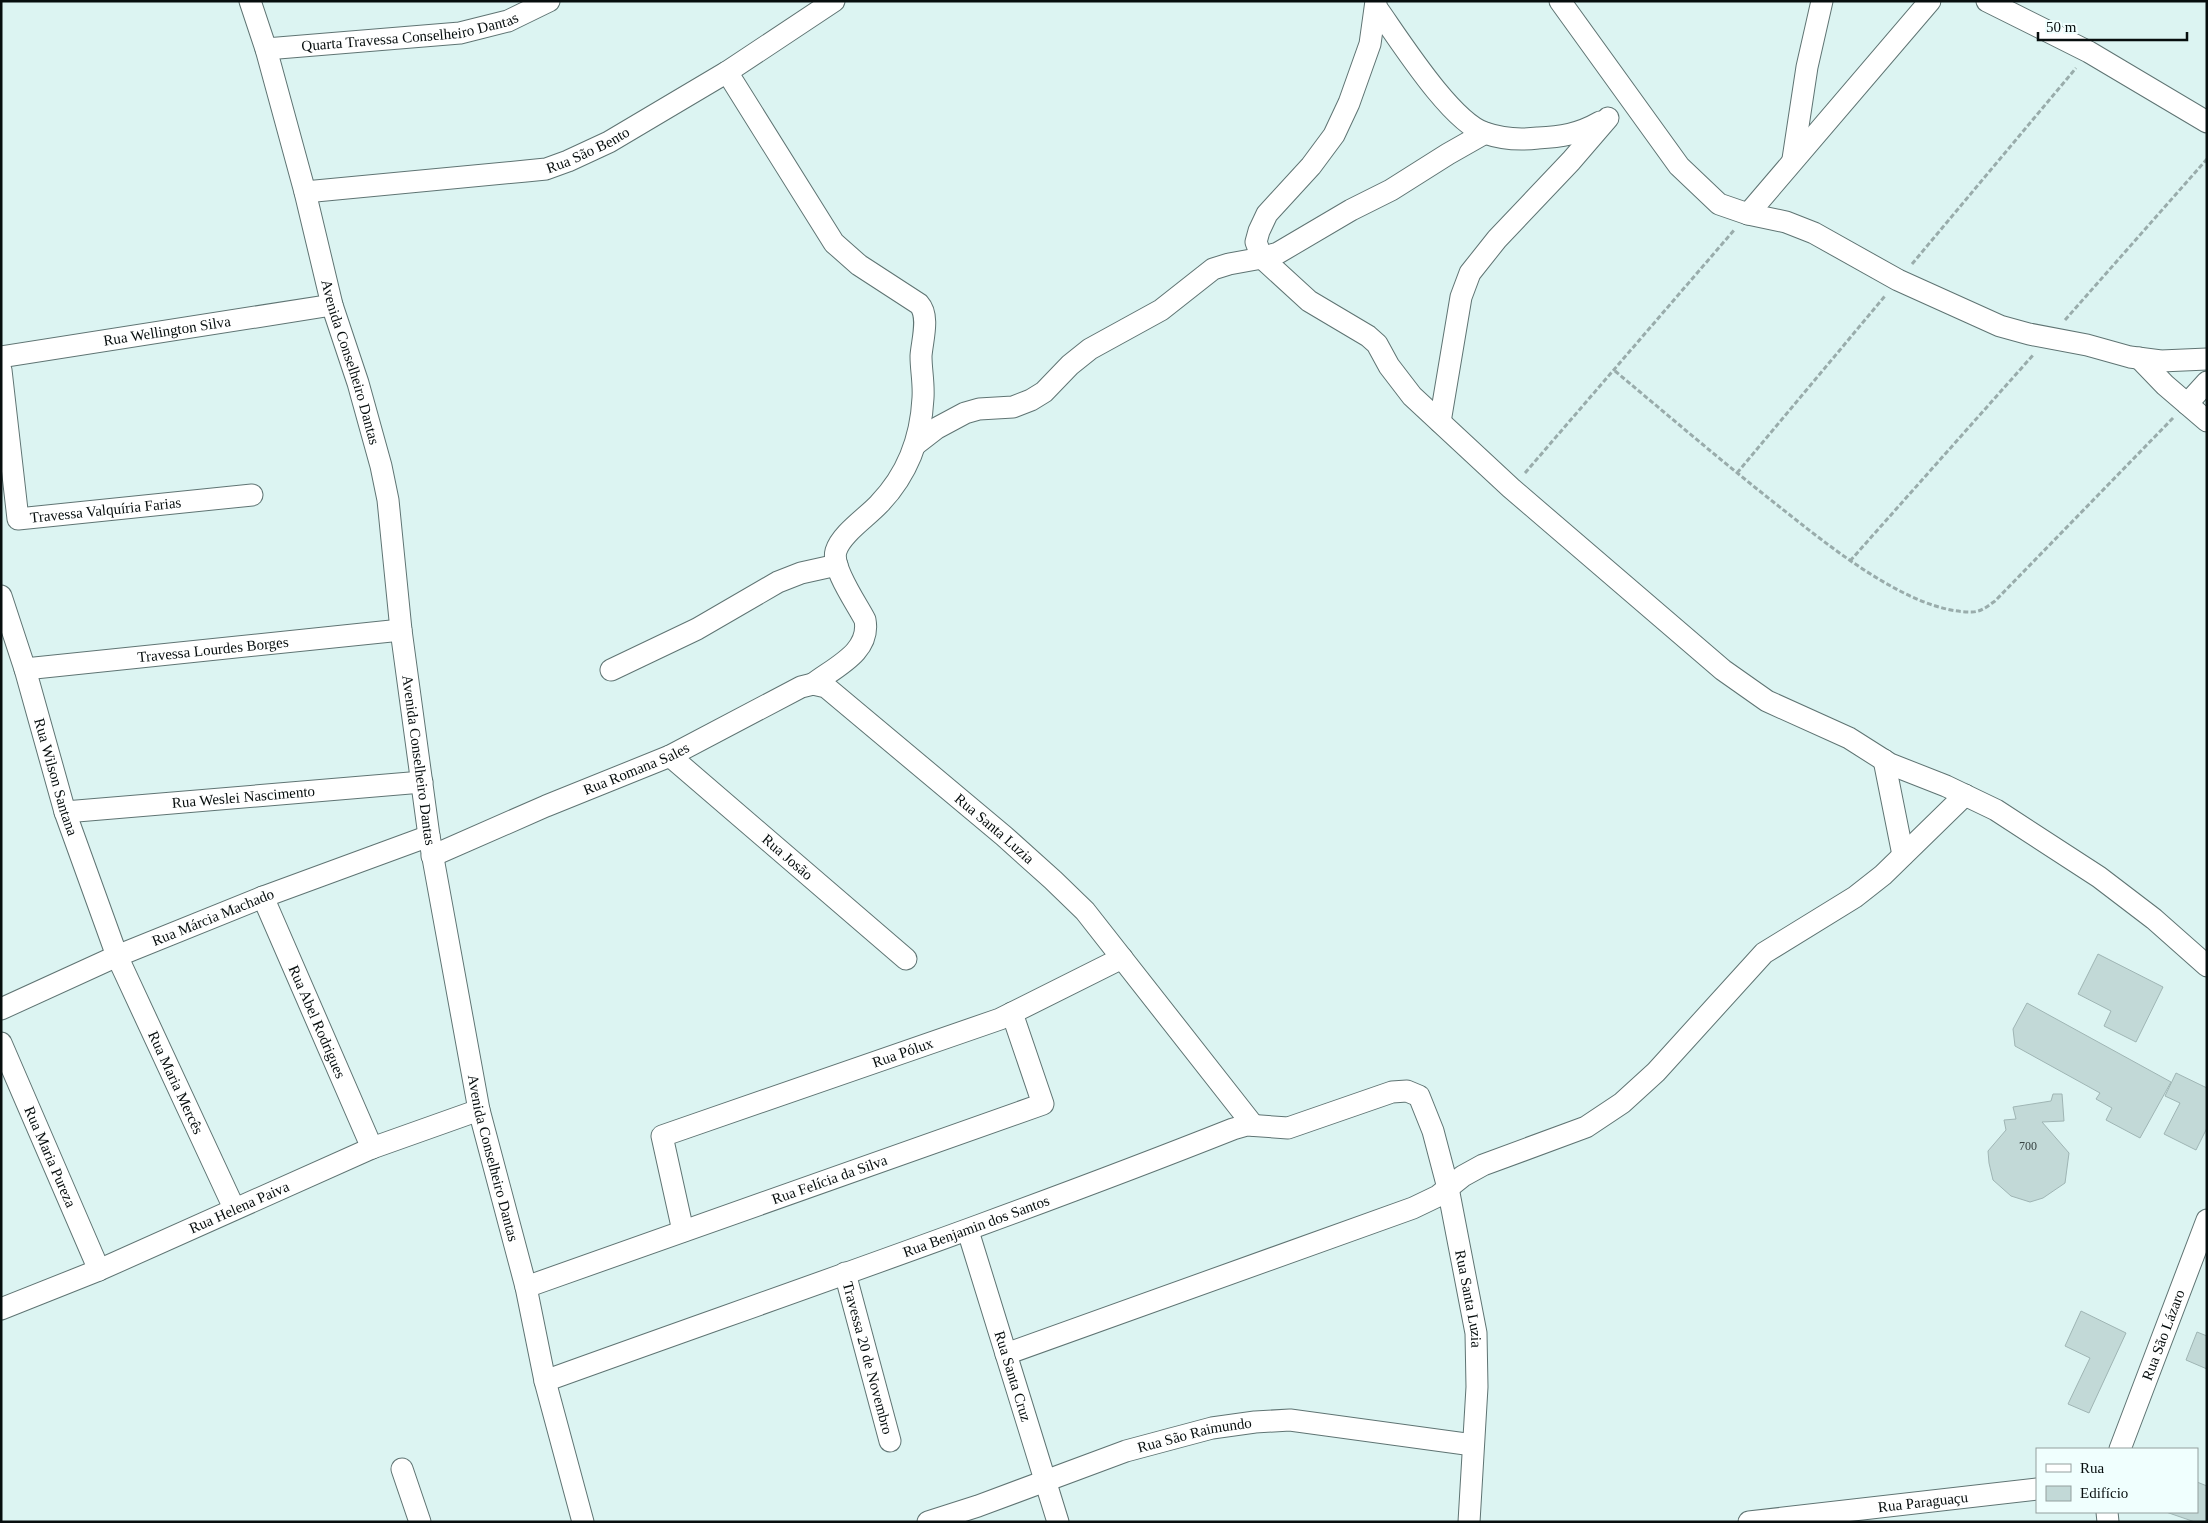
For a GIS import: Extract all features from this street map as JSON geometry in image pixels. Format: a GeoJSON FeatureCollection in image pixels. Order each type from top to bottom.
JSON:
{"type":"FeatureCollection","features":[{"type":"Feature","properties":{"kind":"street","name":"Avenida Conselheiro Dantas"},"geometry":{"type":"LineString","coordinates":[[250,1],[266,50],[305,192],[332,306],[358,383],[381,466],[388,500],[401,630],[430,846],[479,1110],[526,1287],[546,1381],[583,1522]]}},
{"type":"Feature","properties":{"kind":"street","name":"Quarta Travessa Conselheiro Dantas"},"geometry":{"type":"LineString","coordinates":[[266,50],[460,33],[508,21],[550,1]]}},
{"type":"Feature","properties":{"kind":"street","name":"Rua São Bento"},"geometry":{"type":"LineString","coordinates":[[305,192],[546,169],[609,142],[727,72],[834,1]]}},
{"type":"Feature","properties":{"kind":"street"},"geometry":{"type":"LineString","coordinates":[[1560,1],[1685,172],[1719,204],[1748,214],[1786,222],[1814,233],[1898,280],[2000,326],[2139,358],[2161,360],[2207,359]]}},
{"type":"Feature","properties":{"kind":"street"},"geometry":{"type":"LineString","coordinates":[[1793,159],[1807,67],[1822,1]]}},
{"type":"Feature","properties":{"kind":"street"},"geometry":{"type":"LineString","coordinates":[[1748,214],[1793,159],[1843,105],[1930,1]]}},
{"type":"Feature","properties":{"kind":"street"},"geometry":{"type":"LineString","coordinates":[[1986,1],[2089,52],[2207,122]]}},
{"type":"Feature","properties":{"kind":"street"},"geometry":{"type":"LineString","coordinates":[[1376,4],[1455,111],[1472,126],[1485,133],[1506,138],[1560,137],[1583,131],[1608,118],[1632,99]]}},
{"type":"Feature","properties":{"kind":"street"},"geometry":{"type":"LineString","coordinates":[[1376,4],[1370,44],[1349,103],[1334,135],[1311,166],[1267,214],[1259,230],[1256,242],[1262,258],[1309,301],[1368,336],[1377,344],[1389,366],[1412,396],[1511,488],[1723,670],[1767,701],[1849,738],[1884,760],[1996,810],[2098,877],[2154,919],[2207,966]]}},
{"type":"Feature","properties":{"kind":"street"},"geometry":{"type":"LineString","coordinates":[[612,670],[697,629],[778,582],[802,573],[837,565],[836,551],[840,542],[880,503],[900,479],[918,435],[923,398],[921,358],[923,309],[859,265],[834,243],[727,72]]}},
{"type":"Feature","properties":{"kind":"street"},"geometry":{"type":"LineString","coordinates":[[1440,422],[1461,297],[1470,273],[1497,239],[1571,161],[1608,118]]}},
{"type":"Feature","properties":{"kind":"street"},"geometry":{"type":"LineString","coordinates":[[915,445],[937,428],[964,413],[1013,407],[1031,400],[1044,392],[1070,365],[1090,349],[1161,310],[1212,269],[1262,258],[1293,245],[1350,210],[1391,190],[1485,133]]}},
{"type":"Feature","properties":{"kind":"street","name":"Rua Wellington Silva"},"geometry":{"type":"LineString","coordinates":[[1,357],[332,306]]}},
{"type":"Feature","properties":{"kind":"street"},"geometry":{"type":"LineString","coordinates":[[2139,358],[2165,385],[2207,421]]}},
{"type":"Feature","properties":{"kind":"street","name":"Travessa Valquíria Farias"},"geometry":{"type":"LineString","coordinates":[[1,370],[9,522],[252,495]]}},
{"type":"Feature","properties":{"kind":"street"},"geometry":{"type":"LineString","coordinates":[[2187,404],[2207,382]]}},
{"type":"Feature","properties":{"kind":"street","name":"Rua Romana Sales"},"geometry":{"type":"LineString","coordinates":[[430,846],[546,806],[670,756],[801,687],[813,684],[855,654],[864,642],[865,620],[837,565]]}},
{"type":"Feature","properties":{"kind":"street","name":"Rua Wilson Santana"},"geometry":{"type":"LineString","coordinates":[[1,596],[25,669],[65,812],[117,956]]}},
{"type":"Feature","properties":{"kind":"street","name":"Travessa Lourdes Borges"},"geometry":{"type":"LineString","coordinates":[[25,669],[401,630]]}},
{"type":"Feature","properties":{"kind":"street","name":"Rua Santa Luzia"},"geometry":{"type":"LineString","coordinates":[[813,684],[826,687],[1054,880],[1085,912],[1253,1125]]}},
{"type":"Feature","properties":{"kind":"street","name":"Rua Josão"},"geometry":{"type":"LineString","coordinates":[[670,756],[906,959]]}},
{"type":"Feature","properties":{"kind":"street"},"geometry":{"type":"LineString","coordinates":[[1884,760],[1903,856]]}},
{"type":"Feature","properties":{"kind":"street","name":"Rua Weslei Nascimento"},"geometry":{"type":"LineString","coordinates":[[65,812],[422,782]]}},
{"type":"Feature","properties":{"kind":"street"},"geometry":{"type":"LineString","coordinates":[[1006,1354],[1413,1208],[1438,1196],[1463,1176],[1483,1165],[1586,1126],[1622,1104],[1656,1072],[1764,953],[1855,897],[1883,875],[1965,795]]}},
{"type":"Feature","properties":{"kind":"street","name":"Rua Márcia Machado"},"geometry":{"type":"LineString","coordinates":[[1,1009],[117,956],[263,897],[430,846]]}},
{"type":"Feature","properties":{"kind":"street","name":"Rua Abel Rodrigues"},"geometry":{"type":"LineString","coordinates":[[263,897],[372,1148]]}},
{"type":"Feature","properties":{"kind":"street","name":"Rua Maria Mercês"},"geometry":{"type":"LineString","coordinates":[[117,956],[234,1208]]}},
{"type":"Feature","properties":{"kind":"street","name":"Rua Pólux"},"geometry":{"type":"LineString","coordinates":[[683,1231],[662,1136],[1000,1019],[1122,958]]}},
{"type":"Feature","properties":{"kind":"street","name":"Rua Felícia da Silva"},"geometry":{"type":"LineString","coordinates":[[526,1287],[1043,1104],[1012,1013]]}},
{"type":"Feature","properties":{"kind":"street","name":"Rua Maria Pureza"},"geometry":{"type":"LineString","coordinates":[[1,1043],[99,1270]]}},
{"type":"Feature","properties":{"kind":"street","name":"Rua Santa Luzia"},"geometry":{"type":"LineString","coordinates":[[1408,1091],[1419,1096],[1433,1131],[1448,1188],[1476,1334],[1477,1387],[1469,1522]]}},
{"type":"Feature","properties":{"kind":"street","name":"Rua Benjamin dos Santos"},"geometry":{"type":"LineString","coordinates":[[546,1381],[845,1273],[968,1231],[1233,1129],[1253,1125],[1288,1128],[1392,1092],[1408,1091]]}},
{"type":"Feature","properties":{"kind":"street","name":"Rua Helena Paiva"},"geometry":{"type":"LineString","coordinates":[[1,1310],[99,1270],[234,1208],[372,1148],[479,1110]]}},
{"type":"Feature","properties":{"kind":"street","name":"Rua São Lázaro"},"geometry":{"type":"LineString","coordinates":[[2120,1448],[2207,1220]]}},
{"type":"Feature","properties":{"kind":"street","name":"Rua Santa Cruz"},"geometry":{"type":"LineString","coordinates":[[968,1231],[1058,1522]]}},
{"type":"Feature","properties":{"kind":"street","name":"Travessa 20 de Novembro"},"geometry":{"type":"LineString","coordinates":[[845,1273],[890,1442]]}},
{"type":"Feature","properties":{"kind":"street","name":"Rua São Raimundo"},"geometry":{"type":"LineString","coordinates":[[928,1522],[1045,1482],[1126,1451],[1212,1428],[1255,1422],[1290,1420],[1473,1444]]}},
{"type":"Feature","properties":{"kind":"street"},"geometry":{"type":"LineString","coordinates":[[402,1470],[420,1522]]}},
{"type":"Feature","properties":{"kind":"street","name":"Rua Paraguaçu"},"geometry":{"type":"LineString","coordinates":[[1749,1522],[2036,1489]]}},
{"type":"Feature","properties":{"kind":"path"},"geometry":{"type":"LineString","coordinates":[[1850,561],[2207,159]]}},
{"type":"Feature","properties":{"kind":"path"},"geometry":{"type":"LineString","coordinates":[[1511,488],[1615,371],[1748,214]]}},
{"type":"Feature","properties":{"kind":"path"},"geometry":{"type":"LineString","coordinates":[[1615,371],[1737,473],[1850,561],[1919,599],[1957,611],[1974,612],[1982,610],[1995,601],[2187,404]]}},
{"type":"Feature","properties":{"kind":"building"},"geometry":{"type":"Polygon","coordinates":[[[2098,954],[2163,987],[2136,1042],[2104,1026],[2111,1011],[2078,994],[2098,954]]]}},
{"type":"Feature","properties":{"kind":"building"},"geometry":{"type":"Polygon","coordinates":[[[2027,1003],[2171,1082],[2140,1138],[2106,1120],[2112,1108],[2096,1099],[2100,1093],[2015,1046],[2013,1029],[2027,1003]]]}},
{"type":"Feature","properties":{"kind":"building"},"geometry":{"type":"Polygon","coordinates":[[[2176,1073],[2207,1088],[2207,1128],[2196,1150],[2164,1134],[2180,1103],[2165,1096],[2176,1073]]]}},
{"type":"Feature","properties":{"kind":"building"},"geometry":{"type":"Polygon","coordinates":[[[2053,1094],[2062,1094],[2064,1121],[2042,1122],[2069,1153],[2065,1183],[2043,1198],[2030,1202],[2011,1196],[1993,1180],[1988,1151],[2006,1130],[2004,1120],[2016,1119],[2013,1107],[2051,1101],[2053,1094]]]}},
{"type":"Feature","properties":{"kind":"building"},"geometry":{"type":"Polygon","coordinates":[[[2081,1311],[2126,1333],[2089,1413],[2068,1404],[2090,1358],[2065,1346],[2081,1311]]]}},
{"type":"Feature","properties":{"kind":"building"},"geometry":{"type":"Polygon","coordinates":[[[2197,1332],[2207,1336],[2207,1369],[2186,1360],[2197,1332]]]}},
{"type":"Feature","properties":{"kind":"building"},"geometry":{"type":"Polygon","coordinates":[[[2198,1482],[2207,1486],[2207,1522],[2195,1522],[2169,1513],[2198,1513],[2198,1482]]]}}]}
